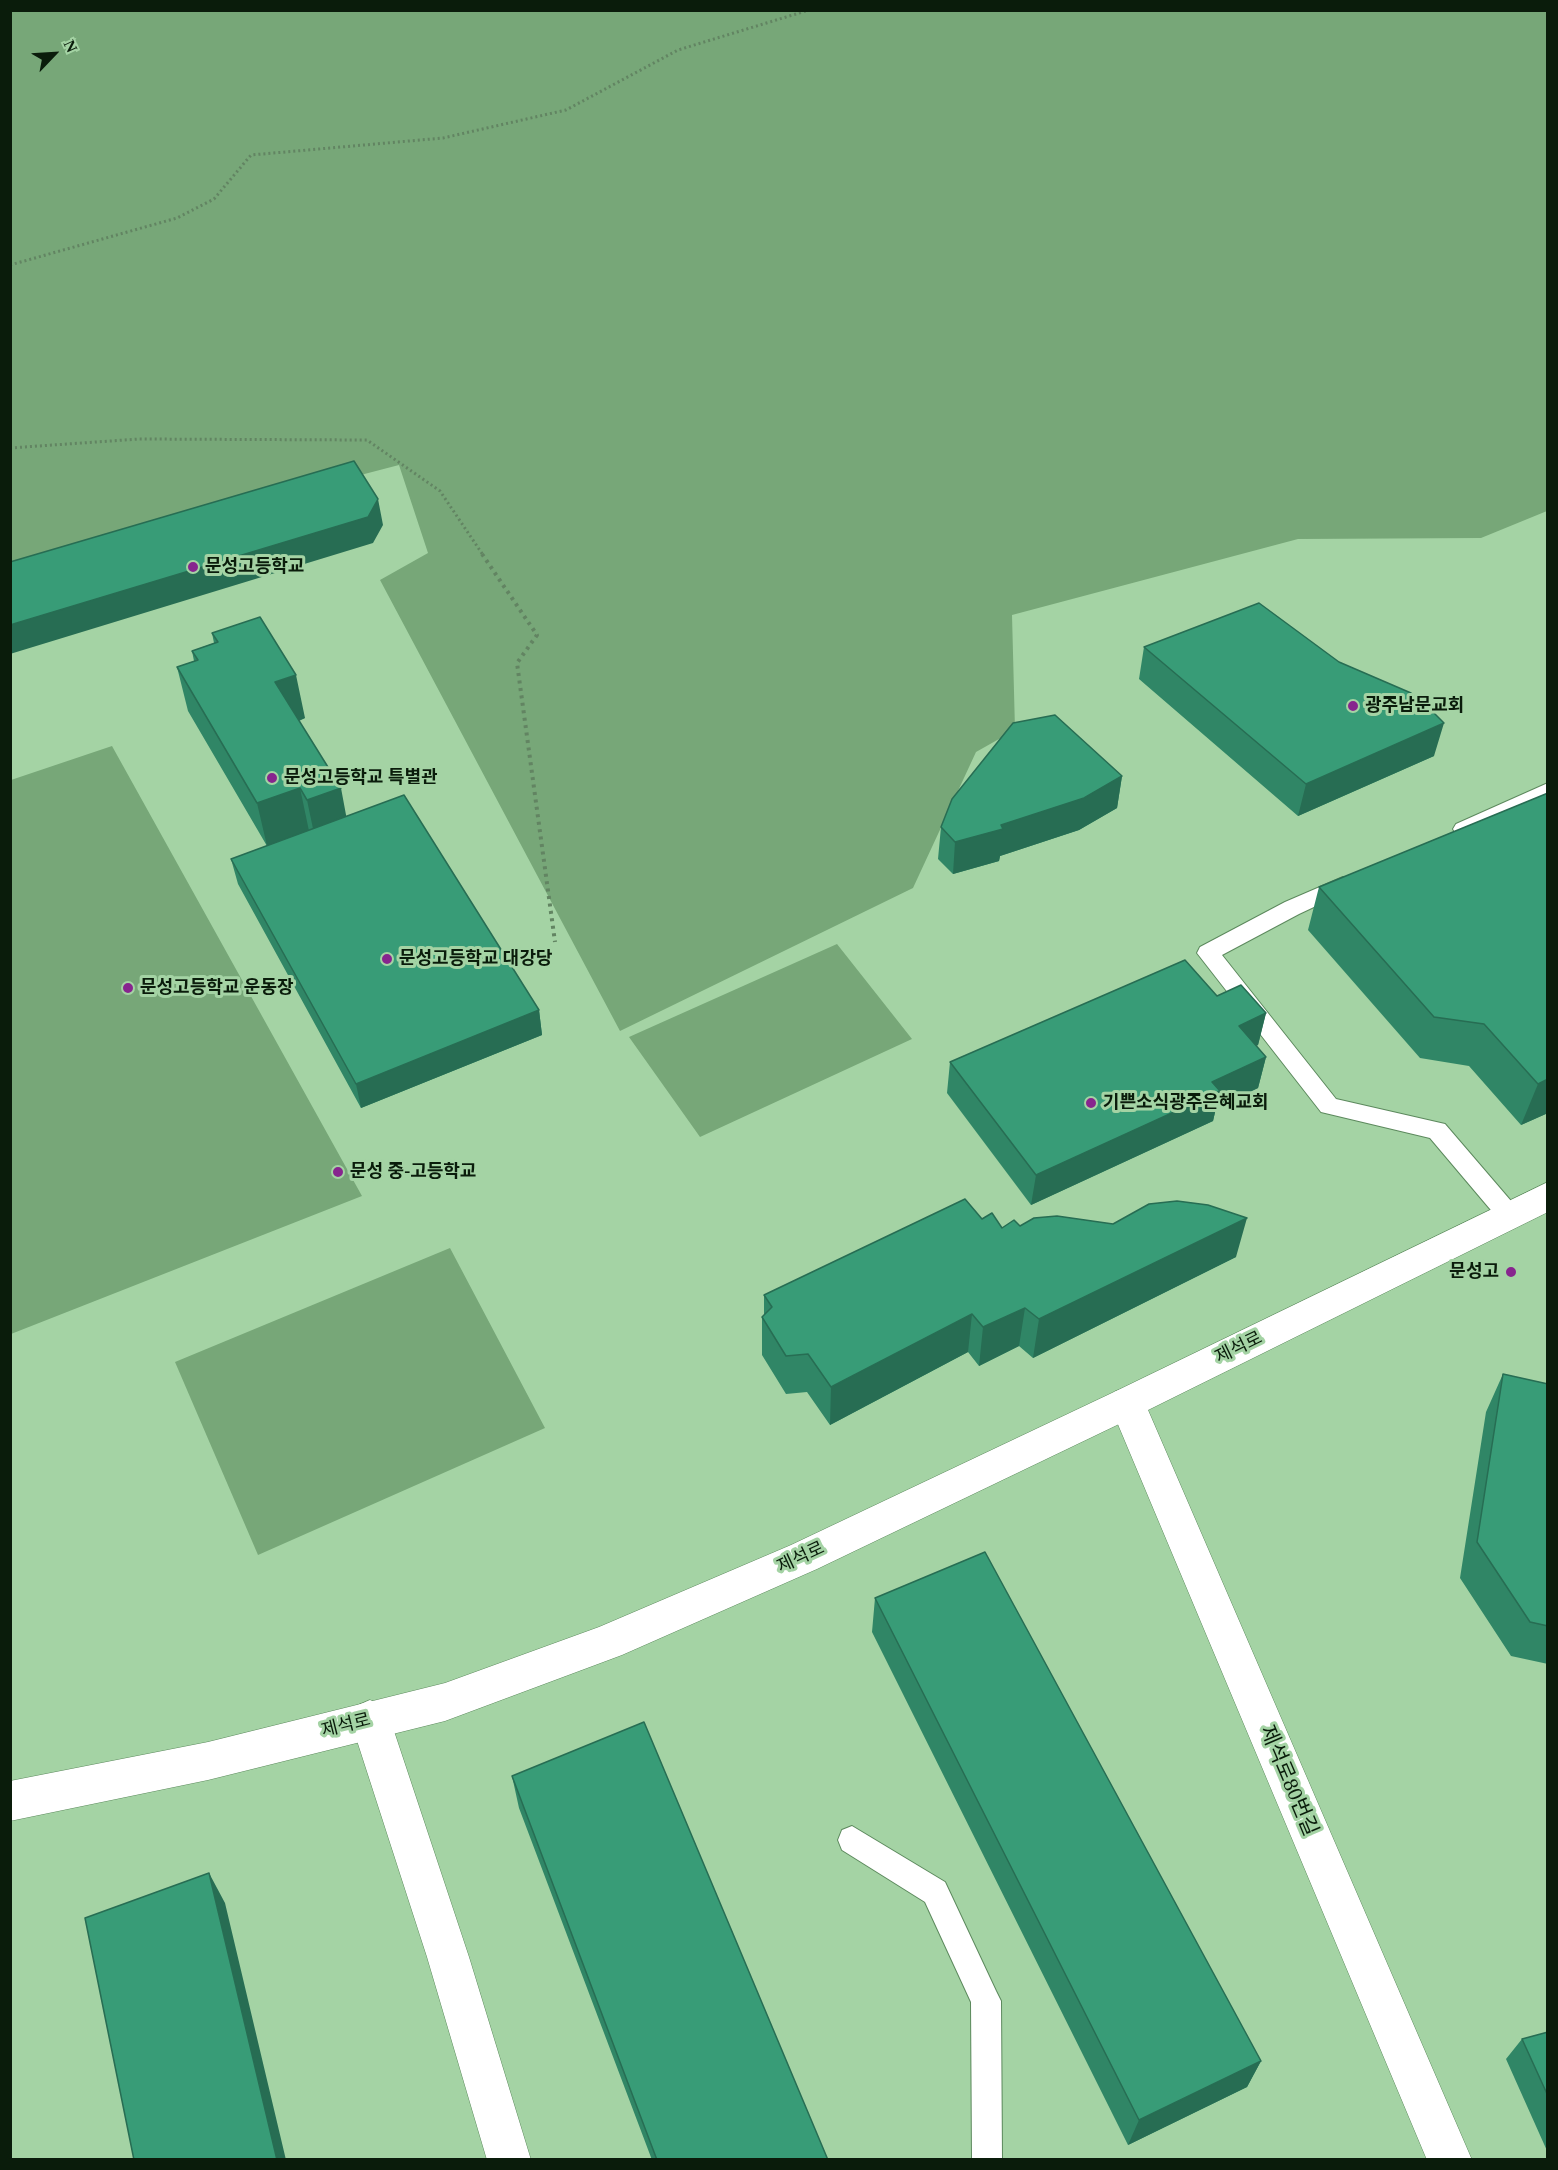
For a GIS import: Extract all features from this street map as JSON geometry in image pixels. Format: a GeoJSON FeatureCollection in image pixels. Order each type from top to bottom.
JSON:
{"type":"FeatureCollection","features":[{"type":"Feature","properties":{"kind":"street","name":"제석로"},"geometry":{"type":"LineString","coordinates":[[10,1801],[208,1761],[446,1702],[619,1638],[804,1557],[1127,1403],[1548,1196]]}},
{"type":"Feature","properties":{"kind":"street","name":"제석로80번길"},"geometry":{"type":"LineString","coordinates":[[1127,1403],[1450,2160]]}},
{"type":"Feature","properties":{"kind":"street"},"geometry":{"type":"LineString","coordinates":[[370,1719],[448,1957],[509,2160]]}},
{"type":"Feature","properties":{"kind":"lane"},"geometry":{"type":"LineString","coordinates":[[1443,838],[1548,790]]}},
{"type":"Feature","properties":{"kind":"lane"},"geometry":{"type":"LineString","coordinates":[[1356,878],[1292,908],[1208,953],[1329,1106],[1437,1130],[1509,1215]]}},
{"type":"Feature","properties":{"kind":"lane"},"geometry":{"type":"LineString","coordinates":[[852,1840],[935,1892],[986,2001],[987,2160]]}},
{"type":"Feature","properties":{"kind":"path"},"geometry":{"type":"LineString","coordinates":[[10,265],[177,218],[214,199],[251,155],[443,138],[566,110],[678,50],[809,10]]}},
{"type":"Feature","properties":{"kind":"path"},"geometry":{"type":"LineString","coordinates":[[10,448],[139,439],[367,441],[440,491],[537,635],[517,663],[555,942]]}},
{"type":"Feature","properties":{"kind":"green space"},"geometry":{"type":"Polygon","coordinates":[[[11,11],[1547,11],[1547,511],[1481,538],[1298,539],[1012,615],[1015,730],[976,752],[913,888],[620,1031],[380,580],[428,553],[399,465],[11,566],[11,11]]]}},
{"type":"Feature","properties":{"kind":"green space","name":"문성고등학교 운동장"},"geometry":{"type":"Polygon","coordinates":[[[112,746],[362,1196],[11,1334],[11,780],[112,746]]]}},
{"type":"Feature","properties":{"kind":"green space"},"geometry":{"type":"Polygon","coordinates":[[[837,944],[912,1039],[700,1137],[629,1037],[837,944]]]}},
{"type":"Feature","properties":{"kind":"green space"},"geometry":{"type":"Polygon","coordinates":[[[450,1248],[545,1428],[258,1555],[175,1362],[450,1248]]]}},
{"type":"Feature","properties":{"kind":"building"},"geometry":{"type":"Polygon","coordinates":[[[354,461],[378,499],[368,517],[10,625],[10,562],[354,461]]]}},
{"type":"Feature","properties":{"kind":"building"},"geometry":{"type":"Polygon","coordinates":[[[1259,603],[1339,662],[1411,693],[1444,723],[1306,784],[1144,647],[1259,603]]]}},
{"type":"Feature","properties":{"kind":"building","name":"문성고등학교 특별관"},"geometry":{"type":"Polygon","coordinates":[[[260,617],[296,675],[275,682],[341,788],[307,800],[300,788],[257,803],[177,667],[198,660],[192,651],[218,642],[212,633],[260,617]]]}},
{"type":"Feature","properties":{"kind":"building"},"geometry":{"type":"Polygon","coordinates":[[[1055,715],[1122,776],[1084,798],[1001,825],[1003,829],[955,842],[941,827],[952,799],[1013,723],[1055,715]]]}},
{"type":"Feature","properties":{"kind":"building"},"geometry":{"type":"Polygon","coordinates":[[[1548,793],[1548,1079],[1538,1084],[1484,1024],[1434,1017],[1319,887],[1548,793]]]}},
{"type":"Feature","properties":{"kind":"building","name":"문성고등학교 대강당"},"geometry":{"type":"Polygon","coordinates":[[[404,795],[539,1010],[356,1084],[231,859],[404,795]]]}},
{"type":"Feature","properties":{"kind":"building","name":"기쁜소식광주은혜교회"},"geometry":{"type":"Polygon","coordinates":[[[1185,960],[1217,996],[1241,985],[1266,1013],[1239,1026],[1266,1057],[1212,1082],[1220,1091],[1036,1175],[950,1062],[1185,960]]]}},
{"type":"Feature","properties":{"kind":"building"},"geometry":{"type":"Polygon","coordinates":[[[965,1199],[982,1219],[992,1213],[1002,1228],[1014,1220],[1020,1226],[1034,1218],[1057,1216],[1113,1224],[1149,1204],[1177,1201],[1208,1205],[1247,1218],[1039,1319],[1025,1308],[983,1327],[972,1314],[831,1387],[808,1354],[786,1356],[762,1317],[772,1307],[764,1295],[965,1199]]]}},
{"type":"Feature","properties":{"kind":"building"},"geometry":{"type":"Polygon","coordinates":[[[1503,1374],[1548,1384],[1548,1626],[1530,1622],[1477,1542],[1503,1374]]]}},
{"type":"Feature","properties":{"kind":"building"},"geometry":{"type":"Polygon","coordinates":[[[985,1552],[1261,2061],[1139,2120],[875,1598],[985,1552]]]}},
{"type":"Feature","properties":{"kind":"building"},"geometry":{"type":"Polygon","coordinates":[[[644,1722],[828,2160],[657,2160],[512,1776],[644,1722]]]}},
{"type":"Feature","properties":{"kind":"building"},"geometry":{"type":"Polygon","coordinates":[[[209,1873],[277,2160],[134,2160],[85,1918],[209,1873]]]}},
{"type":"Feature","properties":{"kind":"building"},"geometry":{"type":"Polygon","coordinates":[[[1548,2032],[1548,2096],[1522,2039],[1548,2032]]]}},
{"type":"Feature","properties":{"kind":"place","name":"문성고등학교"},"geometry":{"type":"Point","coordinates":[193,567]}},
{"type":"Feature","properties":{"kind":"place","name":"광주남문교회"},"geometry":{"type":"Point","coordinates":[1353,706]}},
{"type":"Feature","properties":{"kind":"place","name":"문성고등학교 특별관"},"geometry":{"type":"Point","coordinates":[272,778]}},
{"type":"Feature","properties":{"kind":"place","name":"문성고등학교 대강당"},"geometry":{"type":"Point","coordinates":[387,959]}},
{"type":"Feature","properties":{"kind":"place","name":"문성고등학교 운동장"},"geometry":{"type":"Point","coordinates":[128,988]}},
{"type":"Feature","properties":{"kind":"place","name":"기쁜소식광주은혜교회"},"geometry":{"type":"Point","coordinates":[1091,1103]}},
{"type":"Feature","properties":{"kind":"place","name":"문성 중-고등학교"},"geometry":{"type":"Point","coordinates":[338,1172]}},
{"type":"Feature","properties":{"kind":"place","name":"문성고"},"geometry":{"type":"Point","coordinates":[1511,1272]}}]}
